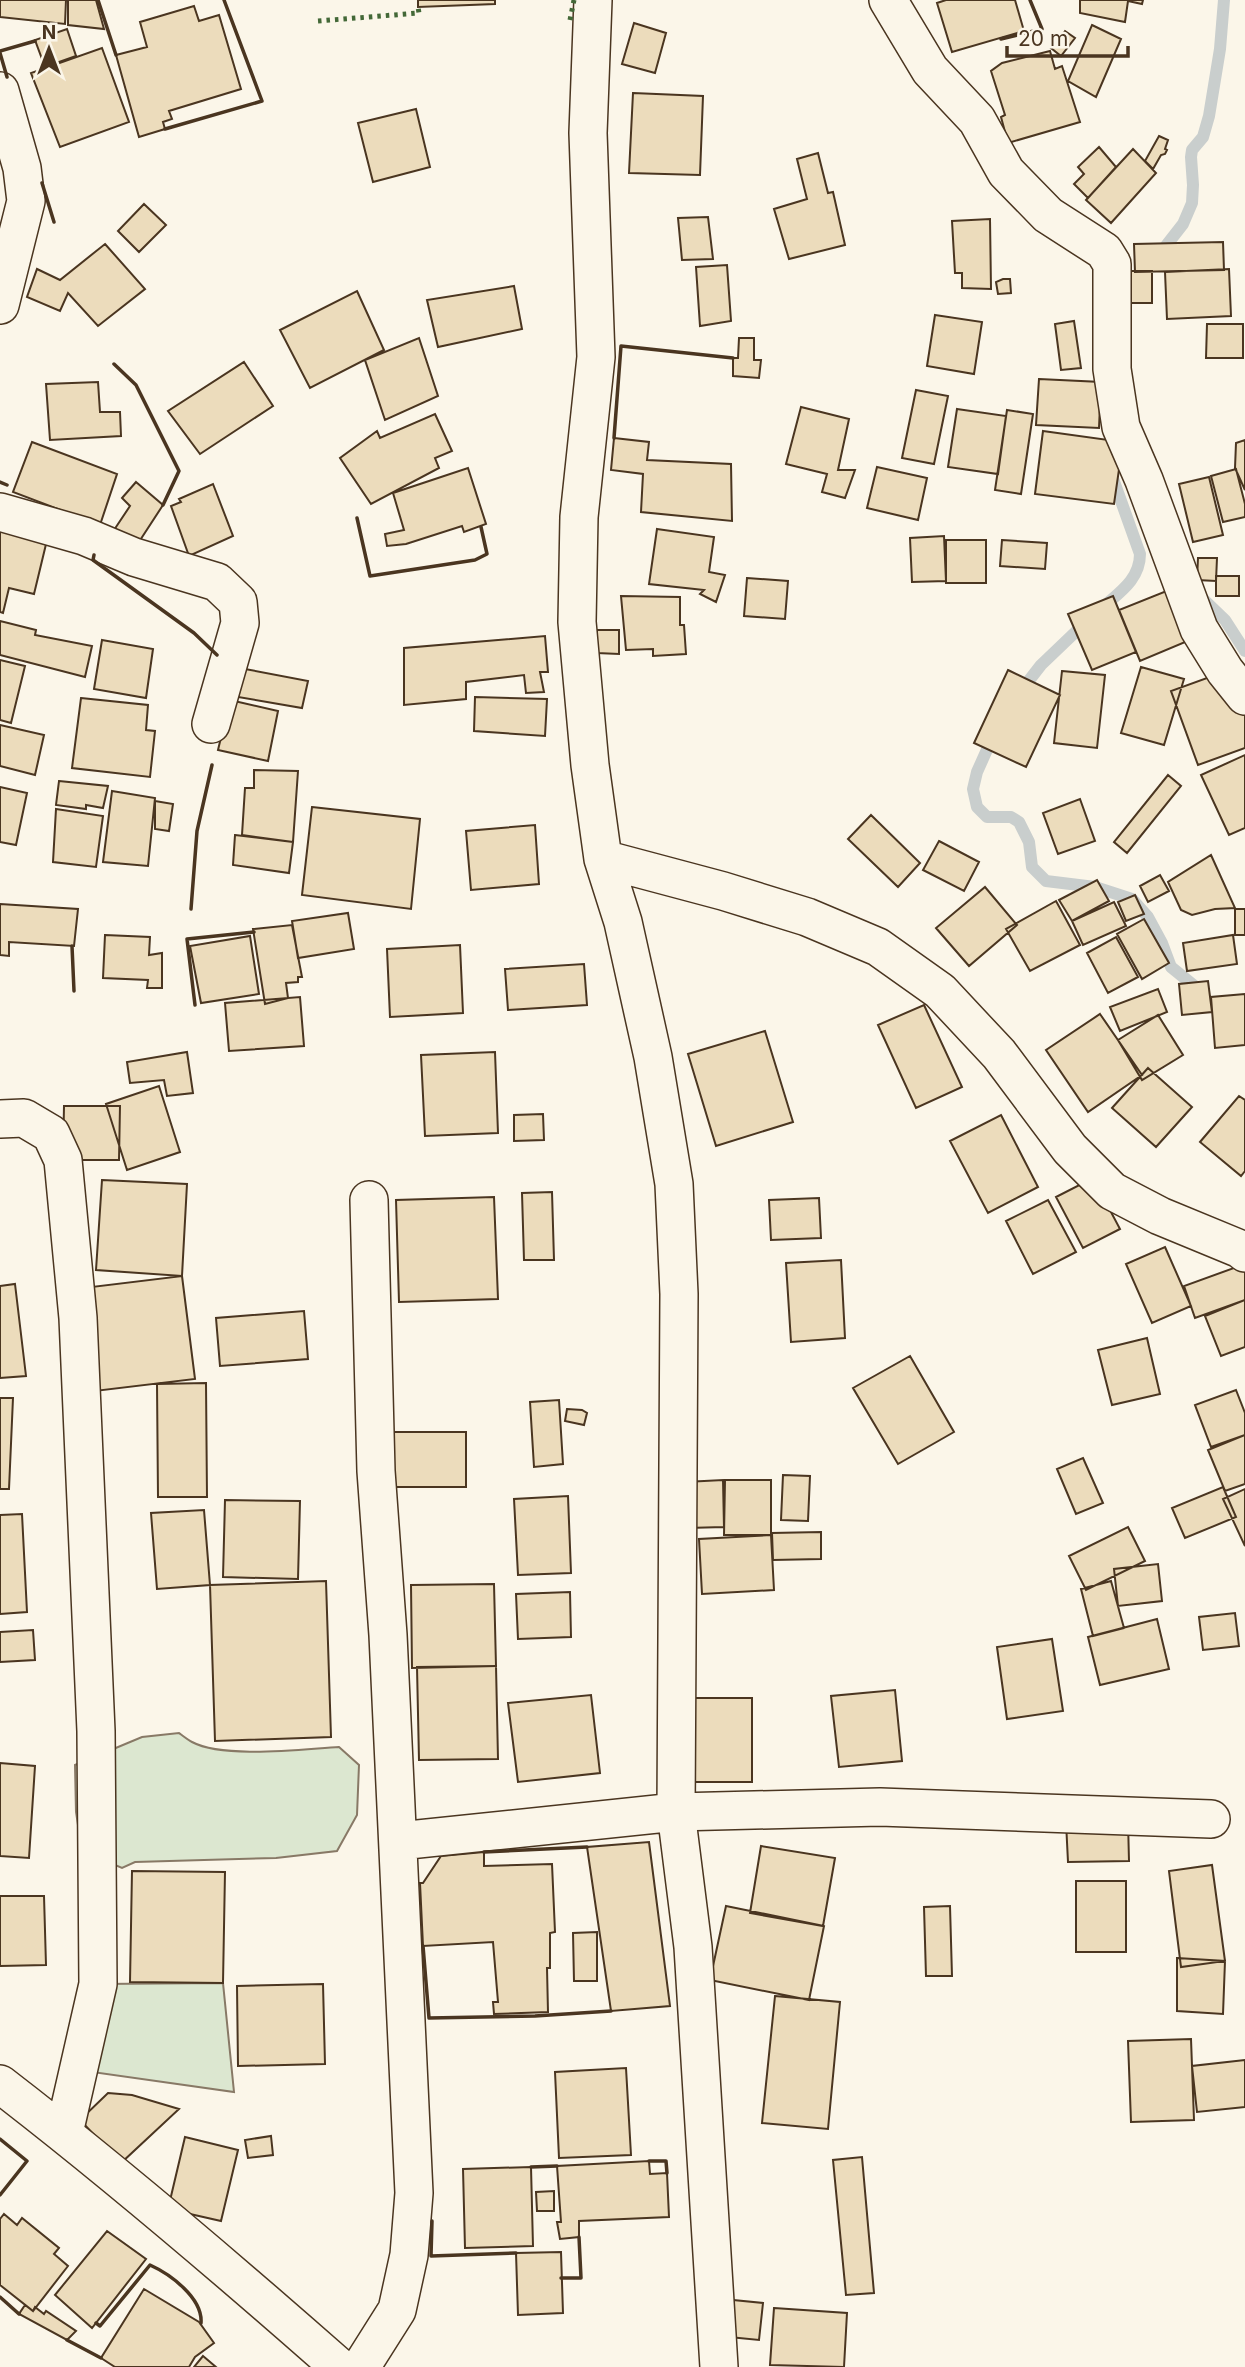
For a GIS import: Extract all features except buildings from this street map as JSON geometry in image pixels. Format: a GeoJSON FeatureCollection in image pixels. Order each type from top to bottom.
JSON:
{"type":"FeatureCollection","features":[{"type":"Feature","properties":{"kind":"street"},"geometry":{"type":"LineString","coordinates":[[593,0],[588,133],[596,357],[579,517],[577,622],[590,765],[603,859],[623,922],[653,1057],[674,1184],[679,1294],[676,1812],[693,1947],[719,2367]]}},
{"type":"Feature","properties":{"kind":"street"},"geometry":{"type":"LineString","coordinates":[[888,0],[930,70],[976,120],[1006,172],[1048,215],[1104,251],[1112,264],[1112,369],[1121,427],[1144,480],[1199,629],[1225,671],[1245,696]]}},
{"type":"Feature","properties":{"kind":"street"},"geometry":{"type":"LineString","coordinates":[[0,91],[22,168],[26,201],[0,305]]}},
{"type":"Feature","properties":{"kind":"street"},"geometry":{"type":"LineString","coordinates":[[0,512],[84,536],[134,557],[217,582],[238,602],[240,623],[211,724]]}},
{"type":"Feature","properties":{"kind":"street"},"geometry":{"type":"LineString","coordinates":[[603,859],[807,917],[878,947],[940,991],[999,1055],[1070,1149],[1112,1191],[1160,1216],[1240,1249],[1245,1254]]}},
{"type":"Feature","properties":{"kind":"street"},"geometry":{"type":"LineString","coordinates":[[0,1119],[24,1118],[51,1134],[63,1160],[78,1318],[96,1731],[98,1984],[64,2133]]}},
{"type":"Feature","properties":{"kind":"street"},"geometry":{"type":"LineString","coordinates":[[361,2367],[397,2310],[409,2255],[414,2193],[399,1841],[376,1471],[369,1200]]}},
{"type":"Feature","properties":{"kind":"street"},"geometry":{"type":"LineString","coordinates":[[399,1841],[676,1812],[880,1807],[1211,1819]]}},
{"type":"Feature","properties":{"kind":"street"},"geometry":{"type":"LineString","coordinates":[[0,2084],[64,2133],[339,2367]]}},
{"type":"Feature","properties":{"kind":"green space"},"geometry":{"type":"Polygon","coordinates":[[[179,1733],[206,1747],[243,1752],[339,1747],[359,1765],[357,1815],[337,1851],[276,1858],[135,1862],[122,1868],[82,1851],[76,1812],[75,1765],[142,1737],[179,1733]]]}},
{"type":"Feature","properties":{"kind":"green space"},"geometry":{"type":"Polygon","coordinates":[[[223,1983],[234,2092],[78,2070],[98,1984],[223,1983]]]}},
{"type":"Feature","properties":{"kind":"waterway"},"geometry":{"type":"LineString","coordinates":[[1158,256],[1183,224],[1192,203],[1192,150],[1203,137],[1209,116],[1220,49],[1224,0]]}},
{"type":"Feature","properties":{"kind":"waterway"},"geometry":{"type":"LineString","coordinates":[[1103,607],[1133,578],[1140,554],[1111,473]]}},
{"type":"Feature","properties":{"kind":"waterway"},"geometry":{"type":"LineString","coordinates":[[1199,595],[1225,620],[1245,651]]}},
{"type":"Feature","properties":{"kind":"waterway"},"geometry":{"type":"LineString","coordinates":[[1020,692],[1041,665],[1087,621]]}},
{"type":"Feature","properties":{"kind":"waterway"},"geometry":{"type":"LineString","coordinates":[[994,734],[977,772],[973,789],[977,807],[987,817],[1011,817],[1019,822],[1029,842],[1032,867],[1046,881],[1095,887],[1132,899],[1148,917],[1171,967],[1203,993]]}},
{"type":"Feature","properties":{"kind":"hedge"},"geometry":{"type":"LineString","coordinates":[[570,20],[574,0]]}},
{"type":"Feature","properties":{"kind":"hedge"},"geometry":{"type":"LineString","coordinates":[[318,21],[419,13],[418,7]]}},
{"type":"Feature","properties":{"kind":"wall"},"geometry":{"type":"LineString","coordinates":[[98,0],[116,55]]}},
{"type":"Feature","properties":{"kind":"wall"},"geometry":{"type":"LineString","coordinates":[[165,129],[262,101],[224,0]]}},
{"type":"Feature","properties":{"kind":"wall"},"geometry":{"type":"LineString","coordinates":[[1001,39],[1042,29],[1030,0]]}},
{"type":"Feature","properties":{"kind":"wall"},"geometry":{"type":"LineString","coordinates":[[0,51],[35,41]]}},
{"type":"Feature","properties":{"kind":"wall"},"geometry":{"type":"LineString","coordinates":[[0,53],[7,77]]}},
{"type":"Feature","properties":{"kind":"wall"},"geometry":{"type":"LineString","coordinates":[[42,183],[54,222]]}},
{"type":"Feature","properties":{"kind":"wall"},"geometry":{"type":"LineString","coordinates":[[614,438],[621,346],[733,358]]}},
{"type":"Feature","properties":{"kind":"wall"},"geometry":{"type":"LineString","coordinates":[[114,364],[136,385],[179,471],[163,505]]}},
{"type":"Feature","properties":{"kind":"wall"},"geometry":{"type":"LineString","coordinates":[[0,482],[7,485]]}},
{"type":"Feature","properties":{"kind":"wall"},"geometry":{"type":"LineString","coordinates":[[357,518],[370,576],[475,560],[487,554],[481,527]]}},
{"type":"Feature","properties":{"kind":"wall"},"geometry":{"type":"LineString","coordinates":[[94,555],[93,560],[194,633],[217,655]]}},
{"type":"Feature","properties":{"kind":"wall"},"geometry":{"type":"LineString","coordinates":[[191,909],[197,831],[212,765]]}},
{"type":"Feature","properties":{"kind":"wall"},"geometry":{"type":"LineString","coordinates":[[195,1005],[187,939],[254,932]]}},
{"type":"Feature","properties":{"kind":"wall"},"geometry":{"type":"LineString","coordinates":[[72,946],[74,991]]}},
{"type":"Feature","properties":{"kind":"wall"},"geometry":{"type":"LineString","coordinates":[[484,1852],[587,1847]]}},
{"type":"Feature","properties":{"kind":"wall"},"geometry":{"type":"LineString","coordinates":[[423,1946],[429,2018],[611,2011]]}},
{"type":"Feature","properties":{"kind":"wall"},"geometry":{"type":"LineString","coordinates":[[0,2139],[27,2161],[0,2195]]}},
{"type":"Feature","properties":{"kind":"wall"},"geometry":{"type":"LineString","coordinates":[[649,2161],[666,2161],[667,2173]]}},
{"type":"Feature","properties":{"kind":"wall"},"geometry":{"type":"LineString","coordinates":[[531,2167],[557,2166]]}},
{"type":"Feature","properties":{"kind":"wall"},"geometry":{"type":"LineString","coordinates":[[432,2221],[431,2256],[516,2253]]}},
{"type":"Feature","properties":{"kind":"wall"},"geometry":{"type":"LineString","coordinates":[[561,2278],[581,2278],[579,2237]]}},
{"type":"Feature","properties":{"kind":"wall"},"geometry":{"type":"LineString","coordinates":[[96,2323],[100,2326],[150,2265],[184,2288],[197,2305],[201,2323]]}},
{"type":"Feature","properties":{"kind":"wall"},"geometry":{"type":"LineString","coordinates":[[0,2297],[19,2314]]}},
{"type":"Feature","properties":{"kind":"wall"},"geometry":{"type":"LineString","coordinates":[[67,2340],[101,2358]]}}]}
